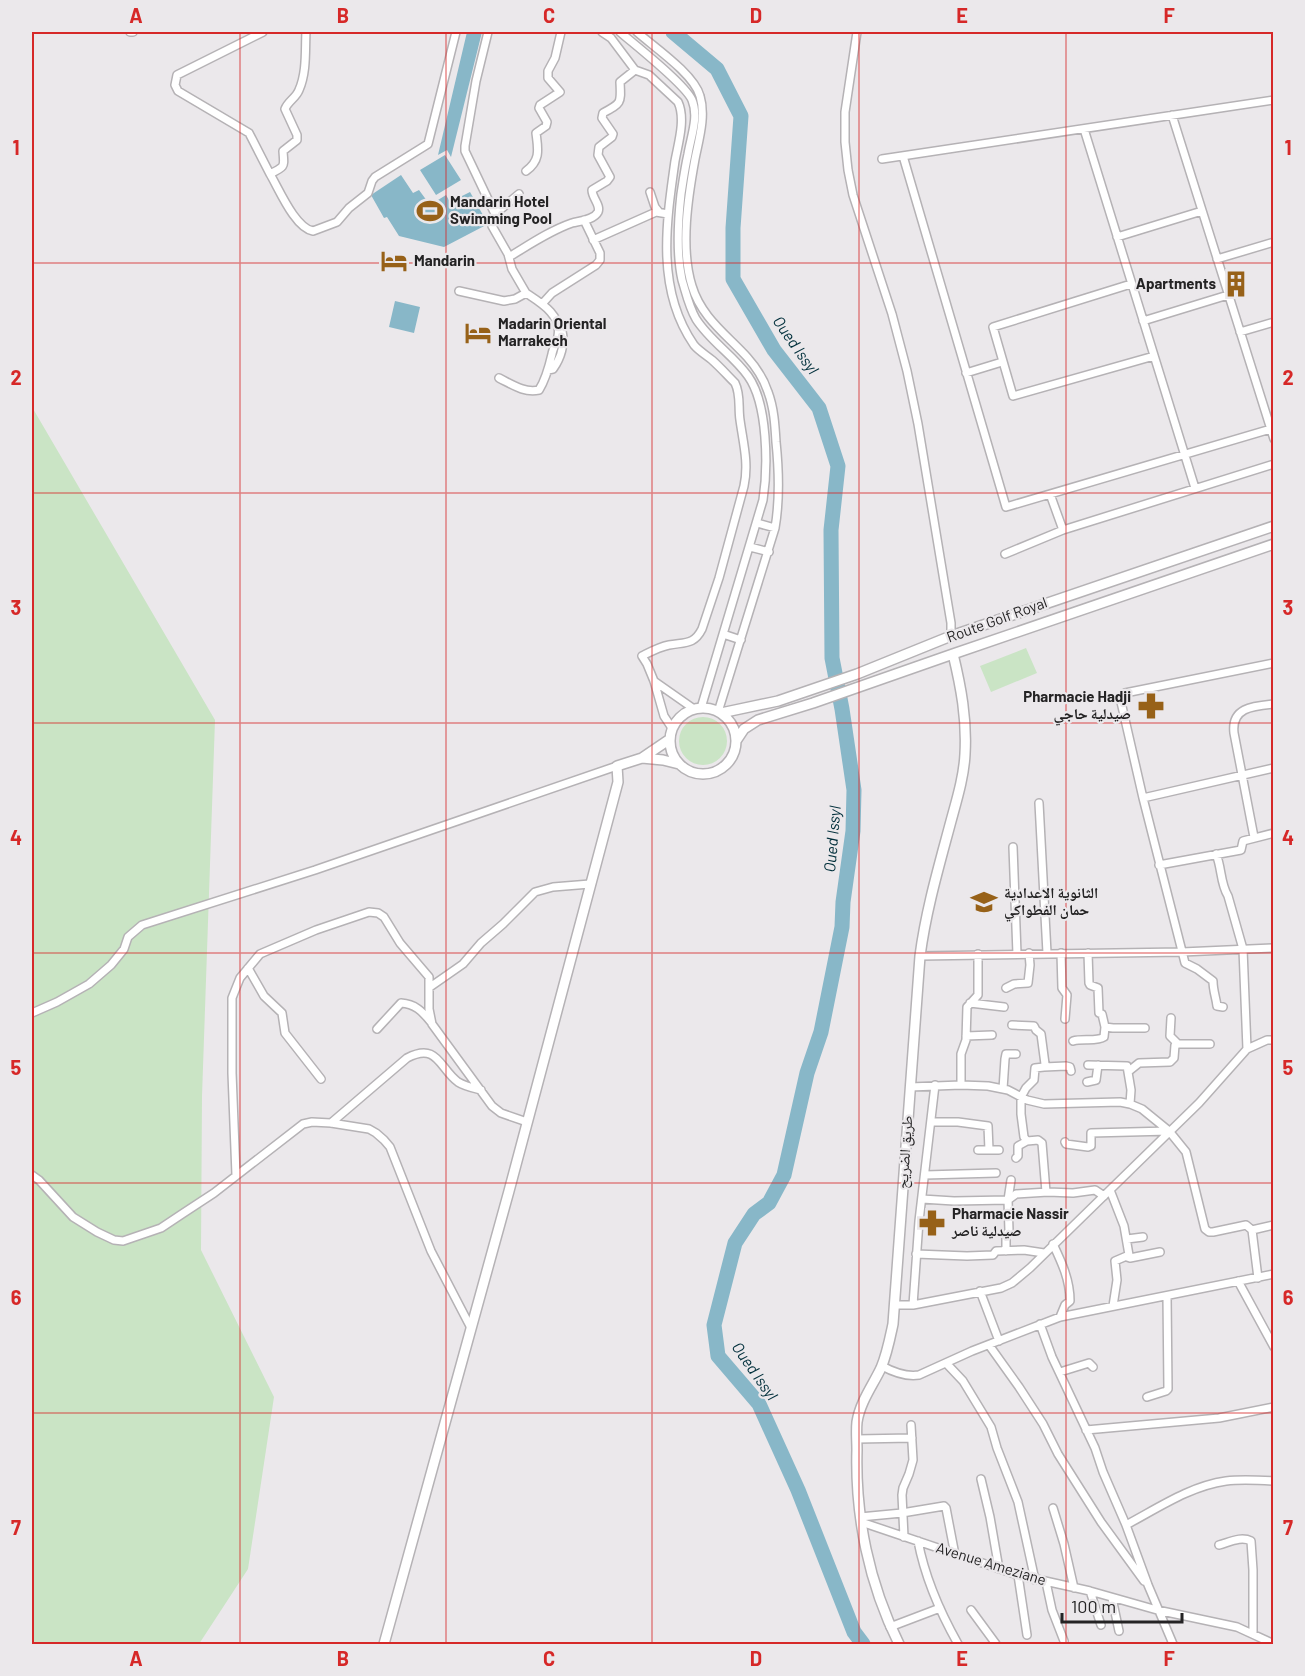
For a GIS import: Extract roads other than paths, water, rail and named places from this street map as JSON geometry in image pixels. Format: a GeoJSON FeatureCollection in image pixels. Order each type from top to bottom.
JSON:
{"type":"FeatureCollection","features":[{"type":"Feature","properties":{"kind":"street"},"geometry":{"type":"LineString","coordinates":[[263,32],[177,75],[175,85],[178,91],[249,133],[283,198],[303,227],[313,231],[337,222],[349,208],[368,193],[375,177],[428,144],[456,32]]}},
{"type":"Feature","properties":{"kind":"street"},"geometry":{"type":"LineString","coordinates":[[270,174],[283,166],[285,161],[283,151],[297,140],[297,135],[285,109],[297,94],[302,83],[306,32]]}},
{"type":"Feature","properties":{"kind":"street"},"geometry":{"type":"LineString","coordinates":[[488,32],[476,81],[465,150],[495,214]]}},
{"type":"Feature","properties":{"kind":"street"},"geometry":{"type":"LineString","coordinates":[[526,171],[538,156],[536,133],[546,126],[547,122],[540,105],[560,92],[548,78],[548,71],[555,58],[561,32]]}},
{"type":"Feature","properties":{"kind":"street"},"geometry":{"type":"LineString","coordinates":[[602,32],[611,38],[634,70],[649,75],[678,102],[680,133],[668,214],[666,265],[675,309],[696,347],[737,387],[745,452],[746,475],[729,545],[698,637],[692,641],[659,648],[642,656],[654,681],[664,716],[672,728]]}},
{"type":"Feature","properties":{"kind":"street"},"geometry":{"type":"LineString","coordinates":[[620,32],[686,90],[693,103],[694,125],[681,196],[679,237],[681,272],[687,298],[696,319],[749,376],[758,397],[762,422],[766,471],[763,500],[723,634],[697,709]]}},
{"type":"Feature","properties":{"kind":"street"},"geometry":{"type":"LineString","coordinates":[[637,32],[682,70],[700,94],[701,124],[691,180],[687,226],[688,268],[692,286],[702,308],[721,332],[748,358],[760,375],[768,392],[774,417],[778,475],[776,528],[719,713]]}},
{"type":"Feature","properties":{"kind":"street"},"geometry":{"type":"LineString","coordinates":[[857,32],[845,112],[848,170],[853,195],[892,314],[909,381],[947,599],[951,636]]}},
{"type":"Feature","properties":{"kind":"street"},"geometry":{"type":"LineString","coordinates":[[509,257],[540,238],[572,223],[595,216],[598,212],[599,207],[592,195],[592,190],[610,177],[598,155],[599,147],[613,134],[602,118],[603,113],[619,105],[620,82],[634,70]]}},
{"type":"Feature","properties":{"kind":"street"},"geometry":{"type":"LineString","coordinates":[[882,159],[1274,100]]}},
{"type":"Feature","properties":{"kind":"street"},"geometry":{"type":"LineString","coordinates":[[1172,115],[1274,439]]}},
{"type":"Feature","properties":{"kind":"street"},"geometry":{"type":"LineString","coordinates":[[1084,129],[1195,488]]}},
{"type":"Feature","properties":{"kind":"street"},"geometry":{"type":"LineString","coordinates":[[903,156],[1006,507],[1272,429]]}},
{"type":"Feature","properties":{"kind":"street"},"geometry":{"type":"LineString","coordinates":[[650,192],[659,212]]}},
{"type":"Feature","properties":{"kind":"street"},"geometry":{"type":"LineString","coordinates":[[499,378],[522,390],[539,390],[558,339],[559,328],[554,317],[542,304],[526,293],[492,226],[495,214],[519,194]]}},
{"type":"Feature","properties":{"kind":"street"},"geometry":{"type":"LineString","coordinates":[[1117,237],[1202,211]]}},
{"type":"Feature","properties":{"kind":"street"},"geometry":{"type":"LineString","coordinates":[[593,240],[659,212],[668,214]]}},
{"type":"Feature","properties":{"kind":"street"},"geometry":{"type":"LineString","coordinates":[[542,304],[552,294],[600,260],[600,253],[584,220]]}},
{"type":"Feature","properties":{"kind":"street"},"geometry":{"type":"LineString","coordinates":[[1217,259],[1274,242]]}},
{"type":"Feature","properties":{"kind":"street"},"geometry":{"type":"LineString","coordinates":[[1131,284],[993,327],[1002,362],[1013,396],[1154,357]]}},
{"type":"Feature","properties":{"kind":"street"},"geometry":{"type":"LineString","coordinates":[[459,291],[504,301],[515,299],[526,293]]}},
{"type":"Feature","properties":{"kind":"street"},"geometry":{"type":"LineString","coordinates":[[1143,321],[1228,295]]}},
{"type":"Feature","properties":{"kind":"street"},"geometry":{"type":"LineString","coordinates":[[1240,332],[1274,322]]}},
{"type":"Feature","properties":{"kind":"street"},"geometry":{"type":"LineString","coordinates":[[966,373],[1002,362]]}},
{"type":"Feature","properties":{"kind":"street"},"geometry":{"type":"LineString","coordinates":[[1005,554],[1063,530],[1274,464]]}},
{"type":"Feature","properties":{"kind":"street"},"geometry":{"type":"LineString","coordinates":[[1050,494],[1063,530]]}},
{"type":"Feature","properties":{"kind":"street"},"geometry":{"type":"LineString","coordinates":[[757,523],[776,528]]}},
{"type":"Feature","properties":{"kind":"street","name":"Route Golf Royal"},"geometry":{"type":"LineString","coordinates":[[719,713],[766,705],[857,674],[951,636],[1274,526]]}},
{"type":"Feature","properties":{"kind":"street","name":"Route Golf Royal"},"geometry":{"type":"LineString","coordinates":[[736,741],[740,733],[752,723],[1274,544]]}},
{"type":"Feature","properties":{"kind":"street"},"geometry":{"type":"LineString","coordinates":[[750,547],[769,552]]}},
{"type":"Feature","properties":{"kind":"street"},"geometry":{"type":"LineString","coordinates":[[723,634],[741,640]]}},
{"type":"Feature","properties":{"kind":"street","name":"طريق الضريح"},"geometry":{"type":"LineString","coordinates":[[899,1644],[890,1627],[871,1572],[860,1520],[856,1474],[857,1422],[882,1366],[891,1334],[920,956],[965,756],[962,688],[953,654]]}},
{"type":"Feature","properties":{"kind":"street"},"geometry":{"type":"LineString","coordinates":[[1223,1007],[1217,1006],[1213,981],[1185,963],[1121,702],[1125,693],[1274,663]]}},
{"type":"Feature","properties":{"kind":"street"},"geometry":{"type":"LineString","coordinates":[[654,681],[697,709]]}},
{"type":"Feature","properties":{"kind":"street"},"geometry":{"type":"LineString","coordinates":[[1254,837],[1234,733],[1235,721],[1240,712],[1252,706],[1274,704]]}},
{"type":"Feature","properties":{"kind":"street"},"geometry":{"type":"LineString","coordinates":[[697,709],[713,710],[719,713],[732,725],[736,741],[730,759],[724,766],[706,774],[687,770],[679,764],[670,748],[672,728],[681,716],[697,709]]}},
{"type":"Feature","properties":{"kind":"street"},"geometry":{"type":"LineString","coordinates":[[32,1014],[89,984],[111,965],[124,949],[128,937],[142,926],[294,877],[642,758],[670,739]]}},
{"type":"Feature","properties":{"kind":"street"},"geometry":{"type":"LineString","coordinates":[[642,758],[679,764]]}},
{"type":"Feature","properties":{"kind":"street"},"geometry":{"type":"LineString","coordinates":[[384,1644],[618,782],[618,766]]}},
{"type":"Feature","properties":{"kind":"street"},"geometry":{"type":"LineString","coordinates":[[1143,798],[1274,768]]}},
{"type":"Feature","properties":{"kind":"street"},"geometry":{"type":"LineString","coordinates":[[1039,802],[1047,953]]}},
{"type":"Feature","properties":{"kind":"street"},"geometry":{"type":"LineString","coordinates":[[1160,865],[1241,850],[1243,841],[1274,833]]}},
{"type":"Feature","properties":{"kind":"street"},"geometry":{"type":"LineString","coordinates":[[1013,847],[1017,954]]}},
{"type":"Feature","properties":{"kind":"street"},"geometry":{"type":"LineString","coordinates":[[1216,854],[1223,889],[1228,896],[1243,950],[1247,1049]]}},
{"type":"Feature","properties":{"kind":"street"},"geometry":{"type":"LineString","coordinates":[[430,987],[463,964],[481,943],[535,892],[590,884]]}},
{"type":"Feature","properties":{"kind":"street"},"geometry":{"type":"LineString","coordinates":[[236,1175],[232,998],[240,978],[260,954],[369,912],[378,913],[384,917],[400,943],[429,977],[429,1009],[432,1023]]}},
{"type":"Feature","properties":{"kind":"street"},"geometry":{"type":"LineString","coordinates":[[920,956],[1274,948]]}},
{"type":"Feature","properties":{"kind":"street"},"geometry":{"type":"LineString","coordinates":[[1006,988],[1014,984],[1028,983],[1029,953]]}},
{"type":"Feature","properties":{"kind":"street"},"geometry":{"type":"LineString","coordinates":[[1061,953],[1062,988],[1067,995],[1065,1019]]}},
{"type":"Feature","properties":{"kind":"street"},"geometry":{"type":"LineString","coordinates":[[1073,1041],[1101,1040],[1104,1037],[1102,1014],[1099,1013],[1098,988],[1090,985],[1089,982],[1088,953]]}},
{"type":"Feature","properties":{"kind":"street"},"geometry":{"type":"LineString","coordinates":[[961,1085],[961,1054],[965,1047],[966,1011],[978,995],[978,954]]}},
{"type":"Feature","properties":{"kind":"street"},"geometry":{"type":"LineString","coordinates":[[248,968],[264,996],[282,1013],[285,1033],[321,1079]]}},
{"type":"Feature","properties":{"kind":"street"},"geometry":{"type":"LineString","coordinates":[[377,1029],[401,1003],[410,1004],[421,1010],[497,1111],[527,1122]]}},
{"type":"Feature","properties":{"kind":"street"},"geometry":{"type":"LineString","coordinates":[[970,1003],[1004,1007]]}},
{"type":"Feature","properties":{"kind":"street"},"geometry":{"type":"LineString","coordinates":[[1170,1018],[1170,1036],[1178,1044],[1210,1044]]}},
{"type":"Feature","properties":{"kind":"street"},"geometry":{"type":"LineString","coordinates":[[1012,1025],[1034,1026],[1041,1033],[1044,1067]]}},
{"type":"Feature","properties":{"kind":"street"},"geometry":{"type":"LineString","coordinates":[[1104,1027],[1145,1028]]}},
{"type":"Feature","properties":{"kind":"street"},"geometry":{"type":"LineString","coordinates":[[966,1036],[992,1035]]}},
{"type":"Feature","properties":{"kind":"street"},"geometry":{"type":"LineString","coordinates":[[895,1305],[913,1305],[1001,1288],[1012,1283],[1199,1103],[1247,1049],[1267,1040],[1274,1040]]}},
{"type":"Feature","properties":{"kind":"street"},"geometry":{"type":"LineString","coordinates":[[1129,1071],[1139,1063],[1170,1062],[1174,1058],[1175,1045],[1178,1044]]}},
{"type":"Feature","properties":{"kind":"street"},"geometry":{"type":"LineString","coordinates":[[331,1123],[407,1058],[422,1053],[437,1058],[459,1083],[481,1090]]}},
{"type":"Feature","properties":{"kind":"street"},"geometry":{"type":"LineString","coordinates":[[1003,1089],[1006,1054],[1016,1054]]}},
{"type":"Feature","properties":{"kind":"street"},"geometry":{"type":"LineString","coordinates":[[1088,1065],[1127,1066],[1131,1090],[1130,1104]]}},
{"type":"Feature","properties":{"kind":"street"},"geometry":{"type":"LineString","coordinates":[[1087,1082],[1096,1080],[1098,1065]]}},
{"type":"Feature","properties":{"kind":"street"},"geometry":{"type":"LineString","coordinates":[[1027,1140],[1024,1137],[1021,1096],[1034,1080],[1035,1068],[1066,1066],[1070,1067],[1071,1071]]}},
{"type":"Feature","properties":{"kind":"street"},"geometry":{"type":"LineString","coordinates":[[913,1305],[916,1254],[936,1085]]}},
{"type":"Feature","properties":{"kind":"street"},"geometry":{"type":"LineString","coordinates":[[910,1087],[975,1085],[1003,1089],[1027,1100],[1044,1104],[1120,1102],[1142,1109],[1169,1131],[1186,1152],[1205,1229],[1213,1232],[1246,1225],[1252,1230],[1258,1278]]}},
{"type":"Feature","properties":{"kind":"street"},"geometry":{"type":"LineString","coordinates":[[931,1122],[958,1122],[988,1126],[989,1150]]}},
{"type":"Feature","properties":{"kind":"street"},"geometry":{"type":"LineString","coordinates":[[32,1175],[73,1217],[97,1232],[114,1240],[123,1241],[161,1228],[214,1193],[303,1124],[331,1123],[369,1129],[390,1146],[431,1251],[471,1328]]}},
{"type":"Feature","properties":{"kind":"street"},"geometry":{"type":"LineString","coordinates":[[1065,1142],[1088,1147],[1091,1146],[1091,1133],[1169,1131]]}},
{"type":"Feature","properties":{"kind":"street"},"geometry":{"type":"LineString","coordinates":[[1016,1158],[1018,1146],[1027,1140],[1038,1140],[1042,1143],[1046,1192]]}},
{"type":"Feature","properties":{"kind":"street"},"geometry":{"type":"LineString","coordinates":[[978,1150],[999,1150]]}},
{"type":"Feature","properties":{"kind":"street"},"geometry":{"type":"LineString","coordinates":[[925,1175],[996,1173]]}},
{"type":"Feature","properties":{"kind":"street"},"geometry":{"type":"LineString","coordinates":[[1006,1251],[1011,1180]]}},
{"type":"Feature","properties":{"kind":"street"},"geometry":{"type":"LineString","coordinates":[[922,1198],[954,1201],[1008,1200],[1017,1194],[1073,1193],[1095,1190],[1107,1193]]}},
{"type":"Feature","properties":{"kind":"street"},"geometry":{"type":"LineString","coordinates":[[1107,1193],[1127,1239],[1129,1255],[1127,1257]]}},
{"type":"Feature","properties":{"kind":"street"},"geometry":{"type":"LineString","coordinates":[[1252,1230],[1274,1226]]}},
{"type":"Feature","properties":{"kind":"street"},"geometry":{"type":"LineString","coordinates":[[1127,1239],[1143,1237]]}},
{"type":"Feature","properties":{"kind":"street"},"geometry":{"type":"LineString","coordinates":[[1053,1244],[1068,1278],[1070,1294],[1070,1301],[1065,1305],[1060,1317]]}},
{"type":"Feature","properties":{"kind":"street"},"geometry":{"type":"LineString","coordinates":[[916,1254],[967,1256],[993,1255],[996,1251],[1024,1250],[1044,1253]]}},
{"type":"Feature","properties":{"kind":"street"},"geometry":{"type":"LineString","coordinates":[[1113,1306],[1117,1280],[1114,1262],[1127,1257],[1160,1252]]}},
{"type":"Feature","properties":{"kind":"street"},"geometry":{"type":"LineString","coordinates":[[882,1366],[893,1372],[914,1376],[1060,1317],[1274,1274]]}},
{"type":"Feature","properties":{"kind":"street"},"geometry":{"type":"LineString","coordinates":[[1238,1281],[1274,1347]]}},
{"type":"Feature","properties":{"kind":"street"},"geometry":{"type":"LineString","coordinates":[[980,1291],[999,1341]]}},
{"type":"Feature","properties":{"kind":"street"},"geometry":{"type":"LineString","coordinates":[[1147,1397],[1168,1389],[1167,1296]]}},
{"type":"Feature","properties":{"kind":"street"},"geometry":{"type":"LineString","coordinates":[[1040,1324],[1052,1358],[1095,1448],[1157,1610],[1173,1644]]}},
{"type":"Feature","properties":{"kind":"street"},"geometry":{"type":"LineString","coordinates":[[989,1345],[1035,1411],[1058,1454],[1101,1522],[1148,1585]]}},
{"type":"Feature","properties":{"kind":"street"},"geometry":{"type":"LineString","coordinates":[[946,1363],[963,1381],[991,1427],[1018,1502],[1035,1580]]}},
{"type":"Feature","properties":{"kind":"street"},"geometry":{"type":"LineString","coordinates":[[1060,1372],[1089,1363],[1094,1367]]}},
{"type":"Feature","properties":{"kind":"street"},"geometry":{"type":"LineString","coordinates":[[1086,1430],[1219,1418],[1274,1407]]}},
{"type":"Feature","properties":{"kind":"street"},"geometry":{"type":"LineString","coordinates":[[904,1536],[903,1488],[913,1460],[911,1425]]}},
{"type":"Feature","properties":{"kind":"street"},"geometry":{"type":"LineString","coordinates":[[857,1439],[912,1438]]}},
{"type":"Feature","properties":{"kind":"street"},"geometry":{"type":"LineString","coordinates":[[981,1479],[999,1569]]}},
{"type":"Feature","properties":{"kind":"street"},"geometry":{"type":"LineString","coordinates":[[1126,1525],[1203,1486],[1227,1481],[1274,1481]]}},
{"type":"Feature","properties":{"kind":"street"},"geometry":{"type":"LineString","coordinates":[[860,1520],[944,1506],[955,1555]]}},
{"type":"Feature","properties":{"kind":"street"},"geometry":{"type":"LineString","coordinates":[[1053,1508],[1074,1588]]}},
{"type":"Feature","properties":{"kind":"street","name":"Avenue Ameziane"},"geometry":{"type":"LineString","coordinates":[[860,1520],[955,1555],[1018,1575],[1090,1591],[1157,1610],[1216,1622],[1253,1634],[1274,1644]]}},
{"type":"Feature","properties":{"kind":"street"},"geometry":{"type":"LineString","coordinates":[[1219,1545],[1241,1539],[1251,1541],[1253,1634]]}},
{"type":"Feature","properties":{"kind":"street"},"geometry":{"type":"LineString","coordinates":[[918,1541],[929,1585],[958,1644]]}},
{"type":"Feature","properties":{"kind":"street"},"geometry":{"type":"LineString","coordinates":[[1018,1575],[1027,1635]]}},
{"type":"Feature","properties":{"kind":"street"},"geometry":{"type":"LineString","coordinates":[[1046,1582],[1052,1610],[1064,1641]]}},
{"type":"Feature","properties":{"kind":"street"},"geometry":{"type":"LineString","coordinates":[[1090,1591],[1101,1625]]}},
{"type":"Feature","properties":{"kind":"street"},"geometry":{"type":"LineString","coordinates":[[1112,1598],[1119,1631]]}},
{"type":"Feature","properties":{"kind":"street"},"geometry":{"type":"LineString","coordinates":[[890,1627],[940,1608]]}},
{"type":"Feature","properties":{"kind":"street"},"geometry":{"type":"LineString","coordinates":[[971,1610],[996,1644]]}},
{"type":"Feature","properties":{"kind":"water"},"geometry":{"type":"Polygon","coordinates":[[[467,32],[482,32],[451,157],[447,150],[438,155],[467,32]]]}},
{"type":"Feature","properties":{"kind":"water"},"geometry":{"type":"Polygon","coordinates":[[[445,155],[461,180],[436,195],[420,170],[445,155]]]}},
{"type":"Feature","properties":{"kind":"water","name":"Mandarin Hotel Swimming Pool"},"geometry":{"type":"Polygon","coordinates":[[[401,175],[413,193],[419,190],[430,205],[446,195],[450,202],[470,192],[488,224],[444,247],[399,236],[387,217],[384,218],[371,195],[401,175]]]}},
{"type":"Feature","properties":{"kind":"water"},"geometry":{"type":"Polygon","coordinates":[[[395,301],[420,307],[414,333],[389,327],[395,301]]]}},
{"type":"Feature","properties":{"kind":"waterway","name":"Oued Issyl"},"geometry":{"type":"LineString","coordinates":[[673,32],[717,69],[741,116],[733,228],[733,279],[774,350],[819,408],[838,466],[831,530],[832,658],[854,790],[853,831],[843,902],[842,927],[821,1032],[807,1073],[784,1175],[769,1203],[754,1214],[735,1243],[714,1325],[718,1356],[759,1404],[798,1490],[854,1632],[863,1644]]}},
{"type":"Feature","properties":{"kind":"place","name":"Mandarin Hotel Swimming Pool"},"geometry":{"type":"Point","coordinates":[430,211]}},
{"type":"Feature","properties":{"kind":"place","name":"Mandarin"},"geometry":{"type":"Point","coordinates":[394,261]}},
{"type":"Feature","properties":{"kind":"place","name":"Apartments"},"geometry":{"type":"Point","coordinates":[1236,284]}},
{"type":"Feature","properties":{"kind":"place","name":"Madarin Oriental Marrakech"},"geometry":{"type":"Point","coordinates":[478,333]}},
{"type":"Feature","properties":{"kind":"place","name":"Pharmacie Hadji صيدلية حاجي"},"geometry":{"type":"Point","coordinates":[1151,706]}},
{"type":"Feature","properties":{"kind":"place","name":"الثانوية الاعدادية حمان الفطواكي"},"geometry":{"type":"Point","coordinates":[984,902]}},
{"type":"Feature","properties":{"kind":"place","name":"Pharmacie Nassir صيدلية ناصر"},"geometry":{"type":"Point","coordinates":[932,1223]}}]}
